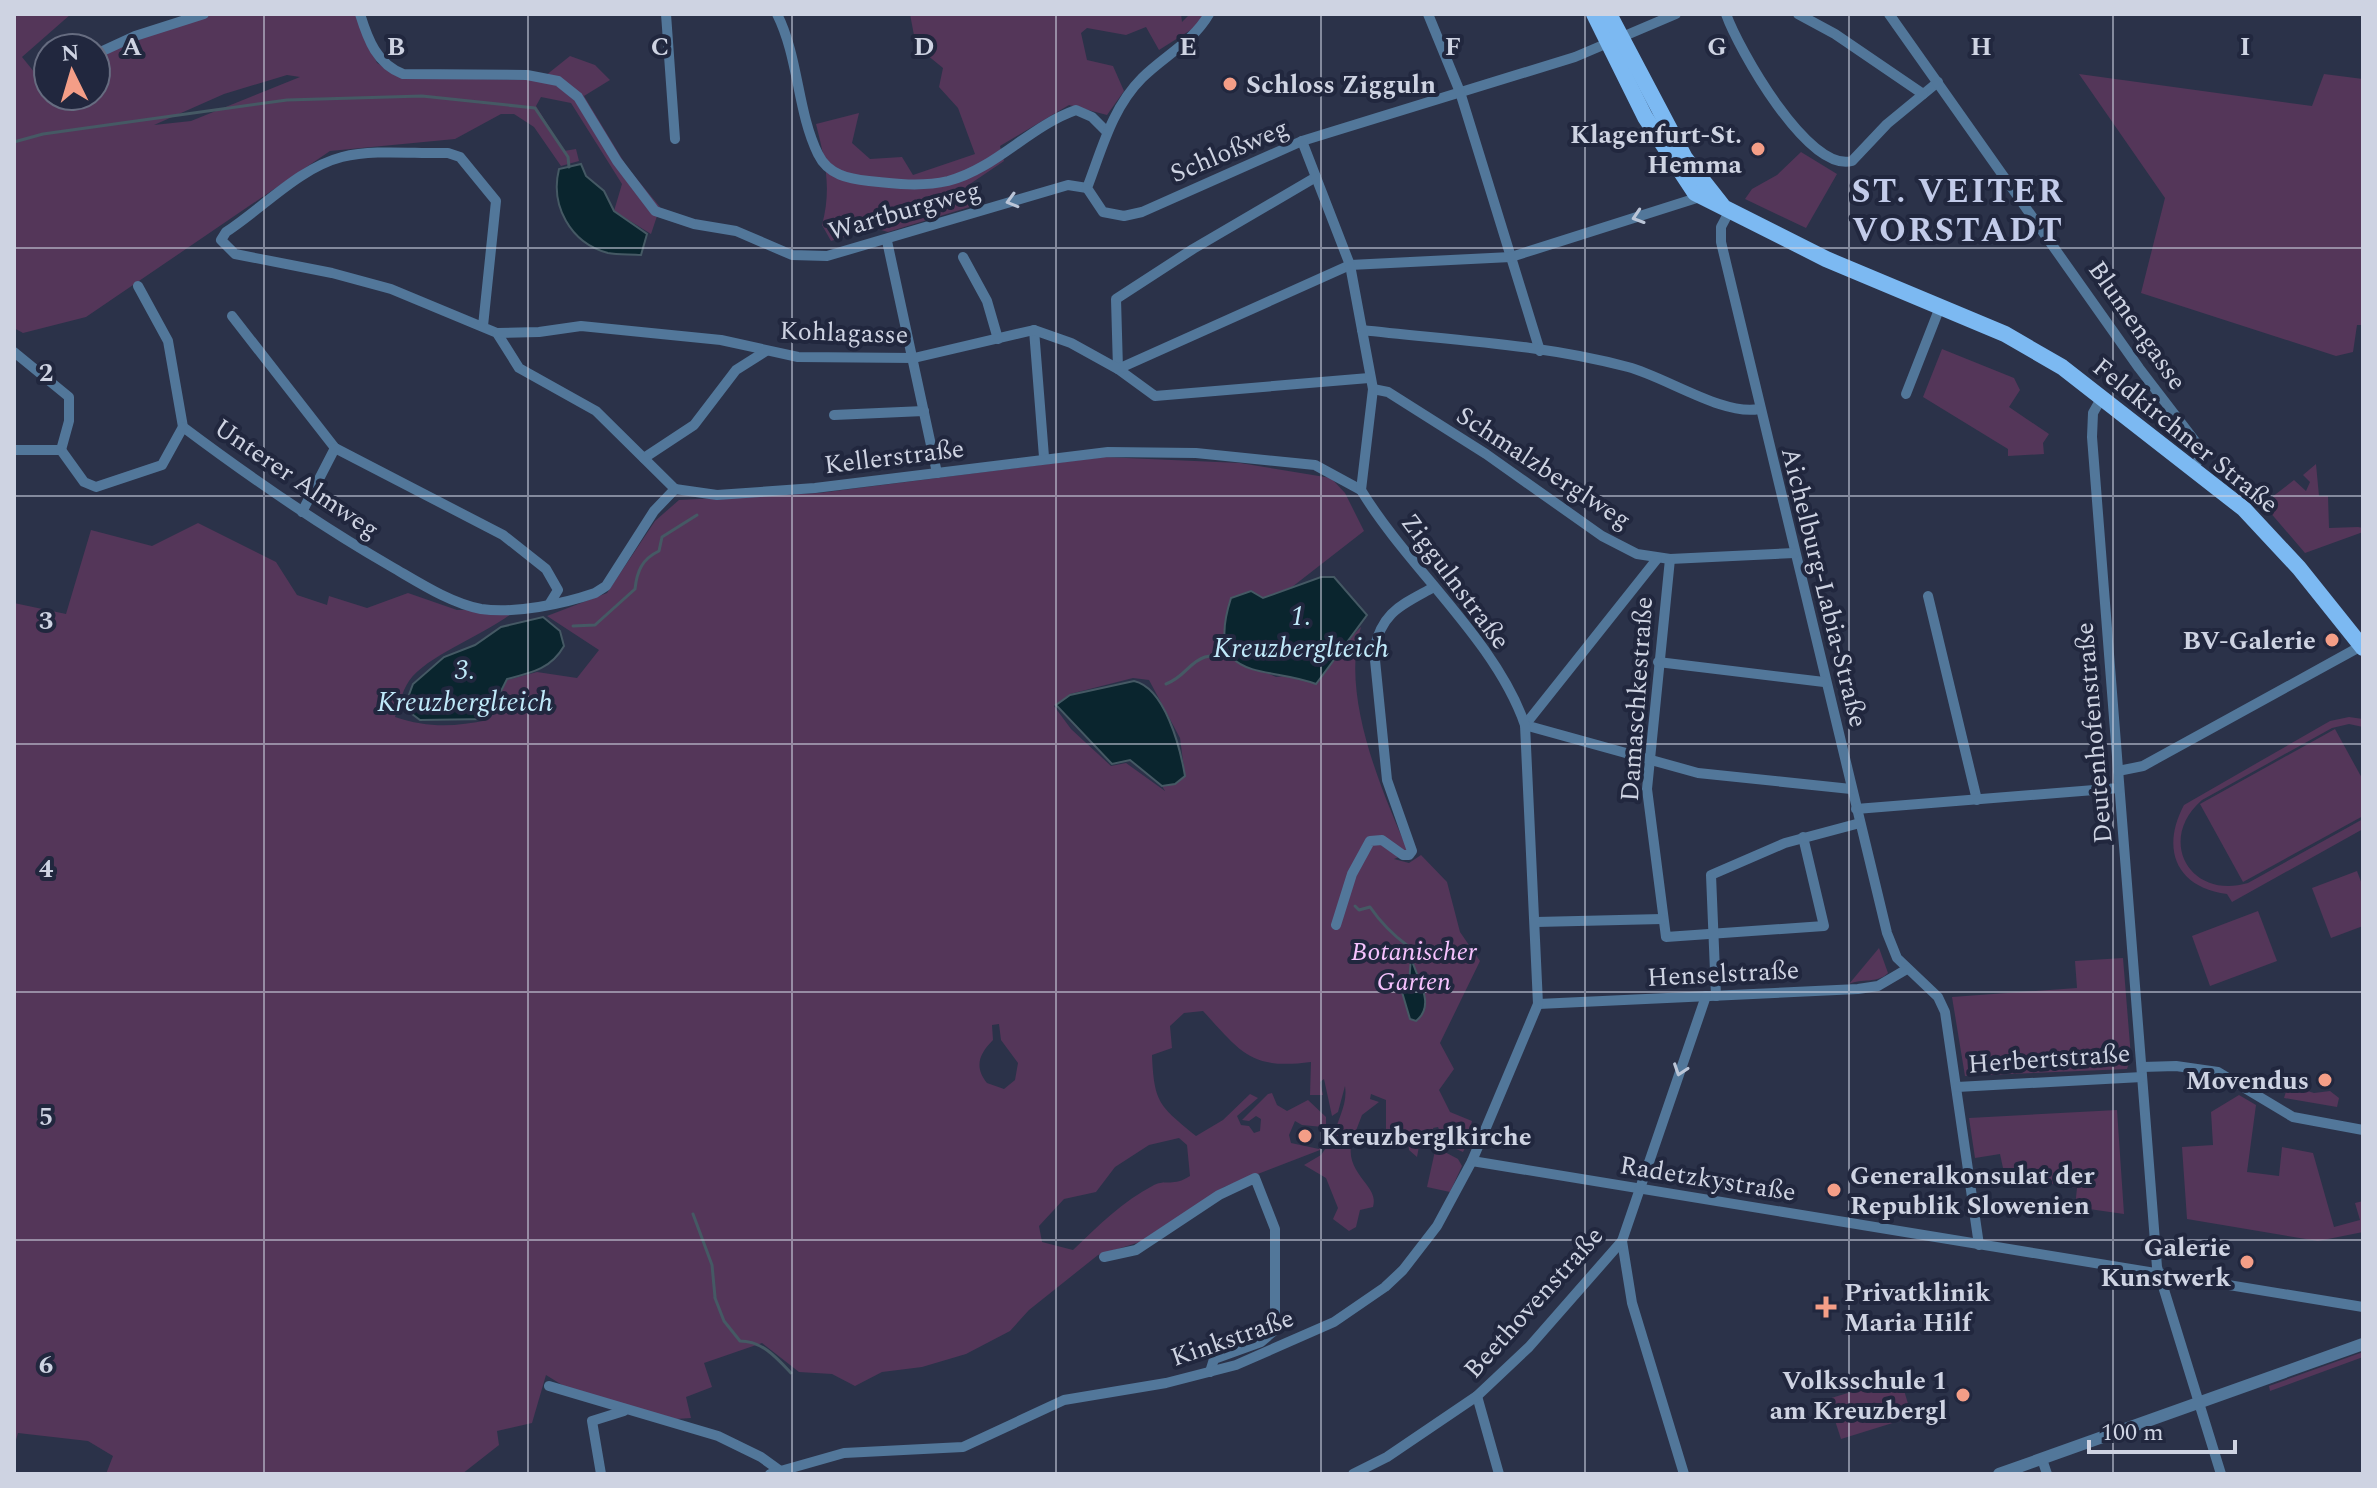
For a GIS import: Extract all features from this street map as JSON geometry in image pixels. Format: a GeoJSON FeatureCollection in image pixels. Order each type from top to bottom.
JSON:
{"type":"FeatureCollection","features":[{"type":"Feature","properties":{"kind":"main road","name":"Feldkirchner Straße"},"geometry":{"type":"LineString","coordinates":[[1594,14],[1615,42],[1706,196],[1729,212],[1849,269],[2035,350],[2102,397],[2193,468],[2272,536],[2362,646]]}},
{"type":"Feature","properties":{"kind":"main road","name":"Feldkirchner Straße"},"geometry":{"type":"LineString","coordinates":[[1609,14],[1615,42]]}},
{"type":"Feature","properties":{"kind":"street"},"geometry":{"type":"LineString","coordinates":[[112,47],[204,14]]}},
{"type":"Feature","properties":{"kind":"street","name":"Wartburgweg"},"geometry":{"type":"LineString","coordinates":[[360,14],[382,62],[403,74],[527,75],[558,81],[578,97],[617,161],[655,211],[694,224],[736,231],[805,257],[827,256],[887,241],[1068,185],[1087,188]]}},
{"type":"Feature","properties":{"kind":"street"},"geometry":{"type":"LineString","coordinates":[[666,14],[675,139]]}},
{"type":"Feature","properties":{"kind":"street"},"geometry":{"type":"LineString","coordinates":[[777,14],[789,46],[818,155],[837,175],[899,184],[949,180],[979,167],[1060,116],[1076,110],[1092,117],[1106,131]]}},
{"type":"Feature","properties":{"kind":"street"},"geometry":{"type":"LineString","coordinates":[[1087,188],[1106,131],[1133,88],[1199,30],[1209,14]]}},
{"type":"Feature","properties":{"kind":"street"},"geometry":{"type":"LineString","coordinates":[[1428,14],[1460,92],[1540,351]]}},
{"type":"Feature","properties":{"kind":"street","name":"Schloßweg"},"geometry":{"type":"LineString","coordinates":[[1087,188],[1103,212],[1124,216],[1142,212],[1302,141],[1615,42],[1676,14]]}},
{"type":"Feature","properties":{"kind":"street"},"geometry":{"type":"LineString","coordinates":[[1726,14],[1743,52],[1774,101],[1807,140],[1838,162],[1852,161],[1887,124],[1938,82]]}},
{"type":"Feature","properties":{"kind":"street"},"geometry":{"type":"LineString","coordinates":[[1798,14],[1835,34],[1923,94]]}},
{"type":"Feature","properties":{"kind":"street","name":"Blumengasse"},"geometry":{"type":"LineString","coordinates":[[1889,14],[2139,368],[2198,445],[2200,458],[2193,468]]}},
{"type":"Feature","properties":{"kind":"street"},"geometry":{"type":"LineString","coordinates":[[1302,141],[1350,265],[1371,383],[1361,490]]}},
{"type":"Feature","properties":{"kind":"street"},"geometry":{"type":"LineString","coordinates":[[483,326],[496,201],[460,157],[448,153],[360,154],[330,161],[304,175],[226,232],[221,240],[235,254],[332,273],[391,289],[497,333],[519,368],[596,411],[675,489],[654,511],[606,586],[582,597],[550,603]]}},
{"type":"Feature","properties":{"kind":"street"},"geometry":{"type":"LineString","coordinates":[[1118,369],[1116,299],[1193,249],[1316,177]]}},
{"type":"Feature","properties":{"kind":"street"},"geometry":{"type":"LineString","coordinates":[[1118,369],[1350,265],[1511,257],[1706,196]]}},
{"type":"Feature","properties":{"kind":"street","name":"Aichelburg-Labia-Straße"},"geometry":{"type":"LineString","coordinates":[[1729,212],[1721,227],[1721,242],[1824,682],[1887,933],[1907,969],[1938,997],[1943,1006],[1979,1245]]}},
{"type":"Feature","properties":{"kind":"street"},"geometry":{"type":"LineString","coordinates":[[887,241],[937,473]]}},
{"type":"Feature","properties":{"kind":"street"},"geometry":{"type":"LineString","coordinates":[[963,257],[987,301],[998,339]]}},
{"type":"Feature","properties":{"kind":"street","name":"Unterer Almweg"},"geometry":{"type":"LineString","coordinates":[[138,286],[168,341],[183,427],[302,512],[423,585],[480,609],[550,603]]}},
{"type":"Feature","properties":{"kind":"street"},"geometry":{"type":"LineString","coordinates":[[1906,394],[1940,307]]}},
{"type":"Feature","properties":{"kind":"street"},"geometry":{"type":"LineString","coordinates":[[232,316],[335,448],[503,535],[546,569],[557,583],[558,590],[550,603]]}},
{"type":"Feature","properties":{"kind":"street","name":"Kohlagasse"},"geometry":{"type":"LineString","coordinates":[[497,333],[539,332],[581,326],[694,336],[798,357],[914,358],[1034,330]]}},
{"type":"Feature","properties":{"kind":"street"},"geometry":{"type":"LineString","coordinates":[[1044,457],[1034,330],[1071,343],[1118,369],[1155,396],[1371,383]]}},
{"type":"Feature","properties":{"kind":"street"},"geometry":{"type":"LineString","coordinates":[[1362,330],[1540,351],[1629,367],[1670,381],[1735,410],[1759,409]]}},
{"type":"Feature","properties":{"kind":"street"},"geometry":{"type":"LineString","coordinates":[[644,458],[694,425],[736,370],[766,351]]}},
{"type":"Feature","properties":{"kind":"street"},"geometry":{"type":"LineString","coordinates":[[14,352],[69,397],[69,421],[61,450]]}},
{"type":"Feature","properties":{"kind":"street","name":"Schmalzberglweg"},"geometry":{"type":"LineString","coordinates":[[1371,383],[1486,454],[1602,536],[1637,554],[1670,559],[1794,553]]}},
{"type":"Feature","properties":{"kind":"street","name":"Deutenhofenstraße"},"geometry":{"type":"LineString","coordinates":[[2102,397],[2093,413],[2091,429],[2159,1274],[2221,1474]]}},
{"type":"Feature","properties":{"kind":"street"},"geometry":{"type":"LineString","coordinates":[[834,415],[924,411]]}},
{"type":"Feature","properties":{"kind":"street"},"geometry":{"type":"LineString","coordinates":[[61,450],[84,482],[96,487],[162,465],[183,427]]}},
{"type":"Feature","properties":{"kind":"street"},"geometry":{"type":"LineString","coordinates":[[302,512],[335,448]]}},
{"type":"Feature","properties":{"kind":"street"},"geometry":{"type":"LineString","coordinates":[[14,450],[61,450]]}},
{"type":"Feature","properties":{"kind":"street","name":"Kellerstraße"},"geometry":{"type":"LineString","coordinates":[[675,489],[693,494],[731,494],[1108,452],[1252,457],[1315,465],[1361,490]]}},
{"type":"Feature","properties":{"kind":"street","name":"Ziggulnstraße"},"geometry":{"type":"LineString","coordinates":[[1361,490],[1470,632],[1519,707],[1525,725]]}},
{"type":"Feature","properties":{"kind":"street"},"geometry":{"type":"LineString","coordinates":[[1538,1004],[1525,725],[1657,559]]}},
{"type":"Feature","properties":{"kind":"street","name":"Damaschkestraße"},"geometry":{"type":"LineString","coordinates":[[1670,559],[1649,760],[1648,812],[1666,937],[1713,936]]}},
{"type":"Feature","properties":{"kind":"street"},"geometry":{"type":"LineString","coordinates":[[1336,925],[1352,874],[1370,841],[1382,840],[1403,855],[1409,855],[1412,851],[1387,780],[1374,650],[1378,630],[1391,612],[1434,587]]}},
{"type":"Feature","properties":{"kind":"street"},"geometry":{"type":"LineString","coordinates":[[1928,596],[1977,800]]}},
{"type":"Feature","properties":{"kind":"street"},"geometry":{"type":"LineString","coordinates":[[2118,771],[2143,766],[2362,646]]}},
{"type":"Feature","properties":{"kind":"street"},"geometry":{"type":"LineString","coordinates":[[1658,662],[1824,682]]}},
{"type":"Feature","properties":{"kind":"street"},"geometry":{"type":"LineString","coordinates":[[1525,725],[1698,773],[1851,789]]}},
{"type":"Feature","properties":{"kind":"street"},"geometry":{"type":"LineString","coordinates":[[1856,809],[2119,788]]}},
{"type":"Feature","properties":{"kind":"street"},"geometry":{"type":"LineString","coordinates":[[1711,996],[1711,875],[1803,837],[1860,823]]}},
{"type":"Feature","properties":{"kind":"street"},"geometry":{"type":"LineString","coordinates":[[1713,936],[1824,926],[1803,837]]}},
{"type":"Feature","properties":{"kind":"street"},"geometry":{"type":"LineString","coordinates":[[1536,922],[1662,919]]}},
{"type":"Feature","properties":{"kind":"street","name":"Henselstraße"},"geometry":{"type":"LineString","coordinates":[[1538,1004],[1858,989],[1878,986],[1907,969]]}},
{"type":"Feature","properties":{"kind":"street","name":"Beethovenstraße"},"geometry":{"type":"LineString","coordinates":[[1353,1474],[1387,1457],[1477,1396],[1529,1347],[1622,1241],[1711,996]]}},
{"type":"Feature","properties":{"kind":"street","name":"Kinkstraße"},"geometry":{"type":"LineString","coordinates":[[774,1472],[795,1470],[844,1453],[963,1447],[1064,1400],[1210,1372],[1299,1339],[1334,1322],[1385,1287],[1424,1246],[1472,1161],[1538,1004]]}},
{"type":"Feature","properties":{"kind":"street","name":"Herbertstraße"},"geometry":{"type":"LineString","coordinates":[[1957,1087],[2142,1072],[2176,1066],[2218,1072],[2293,1117],[2363,1130]]}},
{"type":"Feature","properties":{"kind":"street","name":"Radetzkystraße"},"geometry":{"type":"LineString","coordinates":[[1472,1161],[2363,1307]]}},
{"type":"Feature","properties":{"kind":"street"},"geometry":{"type":"LineString","coordinates":[[1104,1257],[1136,1250],[1207,1202],[1255,1178],[1275,1229],[1275,1330],[1261,1342],[1214,1359],[1210,1372]]}},
{"type":"Feature","properties":{"kind":"street"},"geometry":{"type":"LineString","coordinates":[[1622,1241],[1632,1303],[1684,1474]]}},
{"type":"Feature","properties":{"kind":"street"},"geometry":{"type":"LineString","coordinates":[[1999,1474],[2363,1344]]}},
{"type":"Feature","properties":{"kind":"street"},"geometry":{"type":"LineString","coordinates":[[549,1386],[624,1411],[718,1436],[761,1457],[774,1472]]}},
{"type":"Feature","properties":{"kind":"street"},"geometry":{"type":"LineString","coordinates":[[1477,1396],[1499,1474]]}},
{"type":"Feature","properties":{"kind":"street"},"geometry":{"type":"LineString","coordinates":[[601,1474],[592,1421],[624,1411]]}},
{"type":"Feature","properties":{"kind":"street"},"geometry":{"type":"LineString","coordinates":[[2042,1459],[2047,1474]]}},
{"type":"Feature","properties":{"kind":"green space"},"geometry":{"type":"Polygon","coordinates":[[[14,14],[71,14],[50,32],[32,32],[32,48],[22,57],[32,69],[32,112],[112,112],[112,48],[214,14],[355,14],[377,63],[404,78],[540,80],[570,56],[595,65],[610,80],[584,96],[627,167],[660,207],[651,234],[614,211],[622,184],[571,103],[541,97],[536,106],[564,151],[576,149],[579,161],[561,166],[534,127],[514,114],[501,114],[455,139],[330,151],[86,317],[23,333],[14,328],[14,14]],[[287,75],[224,94],[154,125],[191,121],[300,77],[287,75]]]}},
{"type":"Feature","properties":{"kind":"green space"},"geometry":{"type":"Polygon","coordinates":[[[910,14],[1181,14],[1182,22],[1190,14],[1207,14],[1197,26],[1159,50],[1146,27],[1126,35],[1087,28],[1081,33],[1087,60],[1113,66],[1124,91],[1107,115],[1069,105],[1000,146],[1004,161],[970,184],[976,205],[888,232],[874,228],[831,241],[822,225],[827,186],[816,124],[859,113],[852,143],[870,159],[902,157],[913,175],[975,154],[958,108],[939,87],[943,68],[916,46],[910,14]]]}},
{"type":"Feature","properties":{"kind":"green space"},"geometry":{"type":"Polygon","coordinates":[[[2079,74],[2312,106],[2324,74],[2363,79],[2363,325],[2357,325],[2353,352],[2336,356],[2141,293],[2165,198],[2079,74]]]}},
{"type":"Feature","properties":{"kind":"green space"},"geometry":{"type":"Polygon","coordinates":[[[1801,152],[1837,174],[1806,228],[1745,199],[1752,189],[1777,175],[1801,152]]]}},
{"type":"Feature","properties":{"kind":"green space"},"geometry":{"type":"Polygon","coordinates":[[[1942,349],[2014,378],[2020,390],[2009,407],[2049,434],[2043,443],[2044,454],[2008,456],[2008,449],[1923,397],[1942,349]]]}},
{"type":"Feature","properties":{"kind":"green space","name":"Botanischer Garten"},"geometry":{"type":"Polygon","coordinates":[[[1104,457],[1240,463],[1331,478],[1345,493],[1364,531],[1292,587],[1263,598],[1225,633],[1233,657],[1276,677],[1295,675],[1316,683],[1361,627],[1356,653],[1360,711],[1376,771],[1409,853],[1394,859],[1409,863],[1421,855],[1447,882],[1460,932],[1480,961],[1440,1043],[1454,1069],[1439,1090],[1450,1112],[1472,1121],[1470,1128],[1474,1130],[1463,1152],[1445,1144],[1438,1127],[1433,1128],[1437,1141],[1420,1141],[1417,1157],[1409,1150],[1408,1140],[1386,1137],[1386,1100],[1371,1094],[1370,1099],[1379,1102],[1362,1115],[1352,1141],[1334,1137],[1344,1106],[1345,1086],[1338,1112],[1332,1116],[1324,1079],[1320,1082],[1323,1095],[1310,1095],[1311,1062],[1290,1064],[1260,1060],[1238,1047],[1203,1011],[1184,1013],[1170,1026],[1172,1048],[1152,1055],[1157,1094],[1174,1118],[1196,1136],[1223,1120],[1250,1094],[1258,1098],[1237,1116],[1241,1125],[1249,1126],[1254,1133],[1260,1131],[1261,1119],[1256,1116],[1249,1121],[1242,1120],[1268,1094],[1272,1093],[1277,1105],[1287,1111],[1308,1100],[1326,1117],[1326,1135],[1322,1135],[1323,1127],[1302,1125],[1295,1121],[1289,1135],[1291,1143],[1319,1149],[1321,1141],[1320,1150],[1224,1187],[1140,1242],[1098,1255],[1029,1310],[1010,1331],[966,1354],[922,1367],[882,1372],[855,1386],[832,1374],[799,1372],[762,1343],[704,1363],[712,1387],[686,1397],[691,1418],[676,1419],[567,1388],[546,1375],[532,1423],[497,1431],[499,1445],[462,1474],[106,1474],[113,1456],[88,1441],[18,1433],[14,1447],[14,603],[66,614],[91,530],[152,546],[198,523],[276,562],[297,595],[327,605],[329,596],[367,608],[408,593],[457,610],[516,610],[418,671],[407,685],[395,717],[430,725],[464,724],[488,720],[507,680],[537,672],[577,678],[599,650],[547,616],[607,593],[655,521],[679,500],[819,493],[1104,457]],[[1133,678],[1070,694],[1054,706],[1071,729],[1111,766],[1126,763],[1165,791],[1162,786],[1175,784],[1185,776],[1180,738],[1149,680],[1133,678]],[[999,1024],[992,1025],[993,1040],[984,1050],[980,1072],[987,1083],[1004,1089],[1015,1080],[1018,1063],[1001,1040],[999,1024]],[[1179,1138],[1149,1145],[1115,1167],[1096,1192],[1064,1199],[1039,1226],[1042,1242],[1073,1250],[1111,1214],[1143,1191],[1159,1183],[1179,1181],[1190,1176],[1187,1145],[1179,1138]]]}},
{"type":"Feature","properties":{"kind":"green space"},"geometry":{"type":"Polygon","coordinates":[[[2316,464],[2319,496],[2328,496],[2329,528],[2358,527],[2363,528],[2363,532],[2305,553],[2263,504],[2294,480],[2306,491],[2310,482],[2303,475],[2316,464]]]}},
{"type":"Feature","properties":{"kind":"green space"},"geometry":{"type":"Polygon","coordinates":[[[2349,717],[2363,719],[2363,727],[2349,724],[2332,728],[2202,800],[2188,816],[2182,832],[2181,848],[2186,863],[2196,875],[2210,883],[2227,886],[2248,883],[2363,819],[2363,829],[2232,902],[2227,894],[2209,890],[2184,874],[2177,863],[2174,836],[2184,805],[2330,721],[2349,717]]]}},
{"type":"Feature","properties":{"kind":"green space"},"geometry":{"type":"Polygon","coordinates":[[[2335,729],[2363,780],[2363,816],[2243,882],[2200,804],[2335,729]]]}},
{"type":"Feature","properties":{"kind":"green space"},"geometry":{"type":"Polygon","coordinates":[[[2357,871],[2363,887],[2363,926],[2331,938],[2312,888],[2357,871]]]}},
{"type":"Feature","properties":{"kind":"green space"},"geometry":{"type":"Polygon","coordinates":[[[2258,911],[2277,961],[2210,986],[2192,936],[2258,911]]]}},
{"type":"Feature","properties":{"kind":"green space"},"geometry":{"type":"Polygon","coordinates":[[[1879,948],[1888,973],[1879,979],[1849,984],[1879,948]]]}},
{"type":"Feature","properties":{"kind":"green space"},"geometry":{"type":"Polygon","coordinates":[[[2123,958],[2131,1057],[2127,1069],[1965,1076],[1952,997],[2077,988],[2075,961],[2123,958]]]}},
{"type":"Feature","properties":{"kind":"green space"},"geometry":{"type":"Polygon","coordinates":[[[2288,1085],[2314,1093],[2330,1091],[2339,1098],[2337,1107],[2284,1098],[2288,1085]]]}},
{"type":"Feature","properties":{"kind":"green space"},"geometry":{"type":"Polygon","coordinates":[[[2239,1095],[2256,1105],[2247,1172],[2279,1176],[2282,1147],[2313,1153],[2334,1227],[2360,1220],[2355,1203],[2363,1201],[2363,1232],[2318,1241],[2187,1219],[2182,1147],[2213,1145],[2211,1112],[2239,1095]]]}},
{"type":"Feature","properties":{"kind":"green space"},"geometry":{"type":"Polygon","coordinates":[[[2117,1110],[2124,1214],[2075,1207],[2077,1188],[2026,1179],[2006,1182],[2000,1154],[1975,1158],[1969,1118],[2117,1110]]]}},
{"type":"Feature","properties":{"kind":"green space"},"geometry":{"type":"Polygon","coordinates":[[[1330,1142],[1351,1146],[1354,1165],[1374,1200],[1373,1207],[1360,1210],[1356,1227],[1349,1231],[1333,1219],[1338,1208],[1326,1178],[1304,1165],[1321,1155],[1330,1142]]]}},
{"type":"Feature","properties":{"kind":"green space"},"geometry":{"type":"Polygon","coordinates":[[[1441,1150],[1458,1159],[1462,1166],[1450,1192],[1427,1187],[1435,1151],[1441,1150]]]}},
{"type":"Feature","properties":{"kind":"green space"},"geometry":{"type":"Polygon","coordinates":[[[2363,1352],[2363,1357],[2270,1391],[2269,1386],[2363,1352]]]}},
{"type":"Feature","properties":{"kind":"green space"},"geometry":{"type":"Polygon","coordinates":[[[1900,1377],[1912,1417],[1841,1439],[1828,1399],[1900,1377]]]}},
{"type":"Feature","properties":{"kind":"water"},"geometry":{"type":"Polygon","coordinates":[[[581,164],[586,176],[604,191],[614,211],[647,234],[641,255],[608,253],[583,241],[573,232],[561,209],[557,183],[559,169],[581,164]]]}},
{"type":"Feature","properties":{"kind":"water","name":"1. Kreuzberglteich"},"geometry":{"type":"Polygon","coordinates":[[[1321,577],[1334,577],[1367,615],[1316,684],[1245,666],[1233,658],[1226,645],[1225,626],[1231,598],[1251,591],[1263,598],[1321,577]]]}},
{"type":"Feature","properties":{"kind":"water","name":"3. Kreuzberglteich"},"geometry":{"type":"Polygon","coordinates":[[[543,617],[560,631],[564,646],[547,665],[507,679],[487,719],[420,720],[404,708],[413,684],[444,657],[475,645],[501,627],[543,617]]]}},
{"type":"Feature","properties":{"kind":"water"},"geometry":{"type":"Polygon","coordinates":[[[1134,681],[1154,695],[1169,720],[1185,776],[1175,784],[1162,786],[1130,760],[1112,764],[1056,705],[1070,695],[1134,681]]]}},
{"type":"Feature","properties":{"kind":"water"},"geometry":{"type":"Polygon","coordinates":[[[1411,957],[1425,999],[1425,1007],[1416,1021],[1410,1019],[1402,992],[1409,984],[1411,957]]]}},
{"type":"Feature","properties":{"kind":"waterway"},"geometry":{"type":"LineString","coordinates":[[14,142],[43,134],[287,100],[422,96],[535,108],[568,157],[569,167]]}},
{"type":"Feature","properties":{"kind":"waterway"},"geometry":{"type":"LineString","coordinates":[[573,626],[595,625],[635,589],[641,566],[659,551],[662,537],[697,515]]}},
{"type":"Feature","properties":{"kind":"waterway"},"geometry":{"type":"LineString","coordinates":[[1166,684],[1205,657],[1233,657]]}},
{"type":"Feature","properties":{"kind":"waterway"},"geometry":{"type":"LineString","coordinates":[[1355,906],[1359,910],[1370,907],[1408,946],[1410,957]]}},
{"type":"Feature","properties":{"kind":"waterway"},"geometry":{"type":"LineString","coordinates":[[693,1214],[712,1265],[715,1297]]}},
{"type":"Feature","properties":{"kind":"waterway"},"geometry":{"type":"LineString","coordinates":[[715,1298],[724,1321],[740,1341],[762,1347],[791,1373]]}},
{"type":"Feature","properties":{"kind":"place","name":"Schloss Zigguln"},"geometry":{"type":"Point","coordinates":[1230,84]}},
{"type":"Feature","properties":{"kind":"place","name":"Klagenfurt-St. Hemma"},"geometry":{"type":"Point","coordinates":[1758,149]}},
{"type":"Feature","properties":{"kind":"place","name":"BV-Galerie"},"geometry":{"type":"Point","coordinates":[2332,640]}},
{"type":"Feature","properties":{"kind":"place","name":"Movendus"},"geometry":{"type":"Point","coordinates":[2325,1080]}},
{"type":"Feature","properties":{"kind":"place","name":"Kreuzberglkirche"},"geometry":{"type":"Point","coordinates":[1305,1136]}},
{"type":"Feature","properties":{"kind":"place","name":"Generalkonsulat der Republik Slowenien"},"geometry":{"type":"Point","coordinates":[1834,1190]}},
{"type":"Feature","properties":{"kind":"place","name":"Galerie Kunstwerk"},"geometry":{"type":"Point","coordinates":[2247,1262]}},
{"type":"Feature","properties":{"kind":"place","name":"Privatklinik Maria Hilf"},"geometry":{"type":"Point","coordinates":[1826,1307]}},
{"type":"Feature","properties":{"kind":"place","name":"Volksschule 1 am Kreuzbergl"},"geometry":{"type":"Point","coordinates":[1963,1395]}},
{"type":"Feature","properties":{"kind":"district","name":"ST. VEITER VORSTADT"},"geometry":{"type":"Point","coordinates":[1958,210]}}]}
